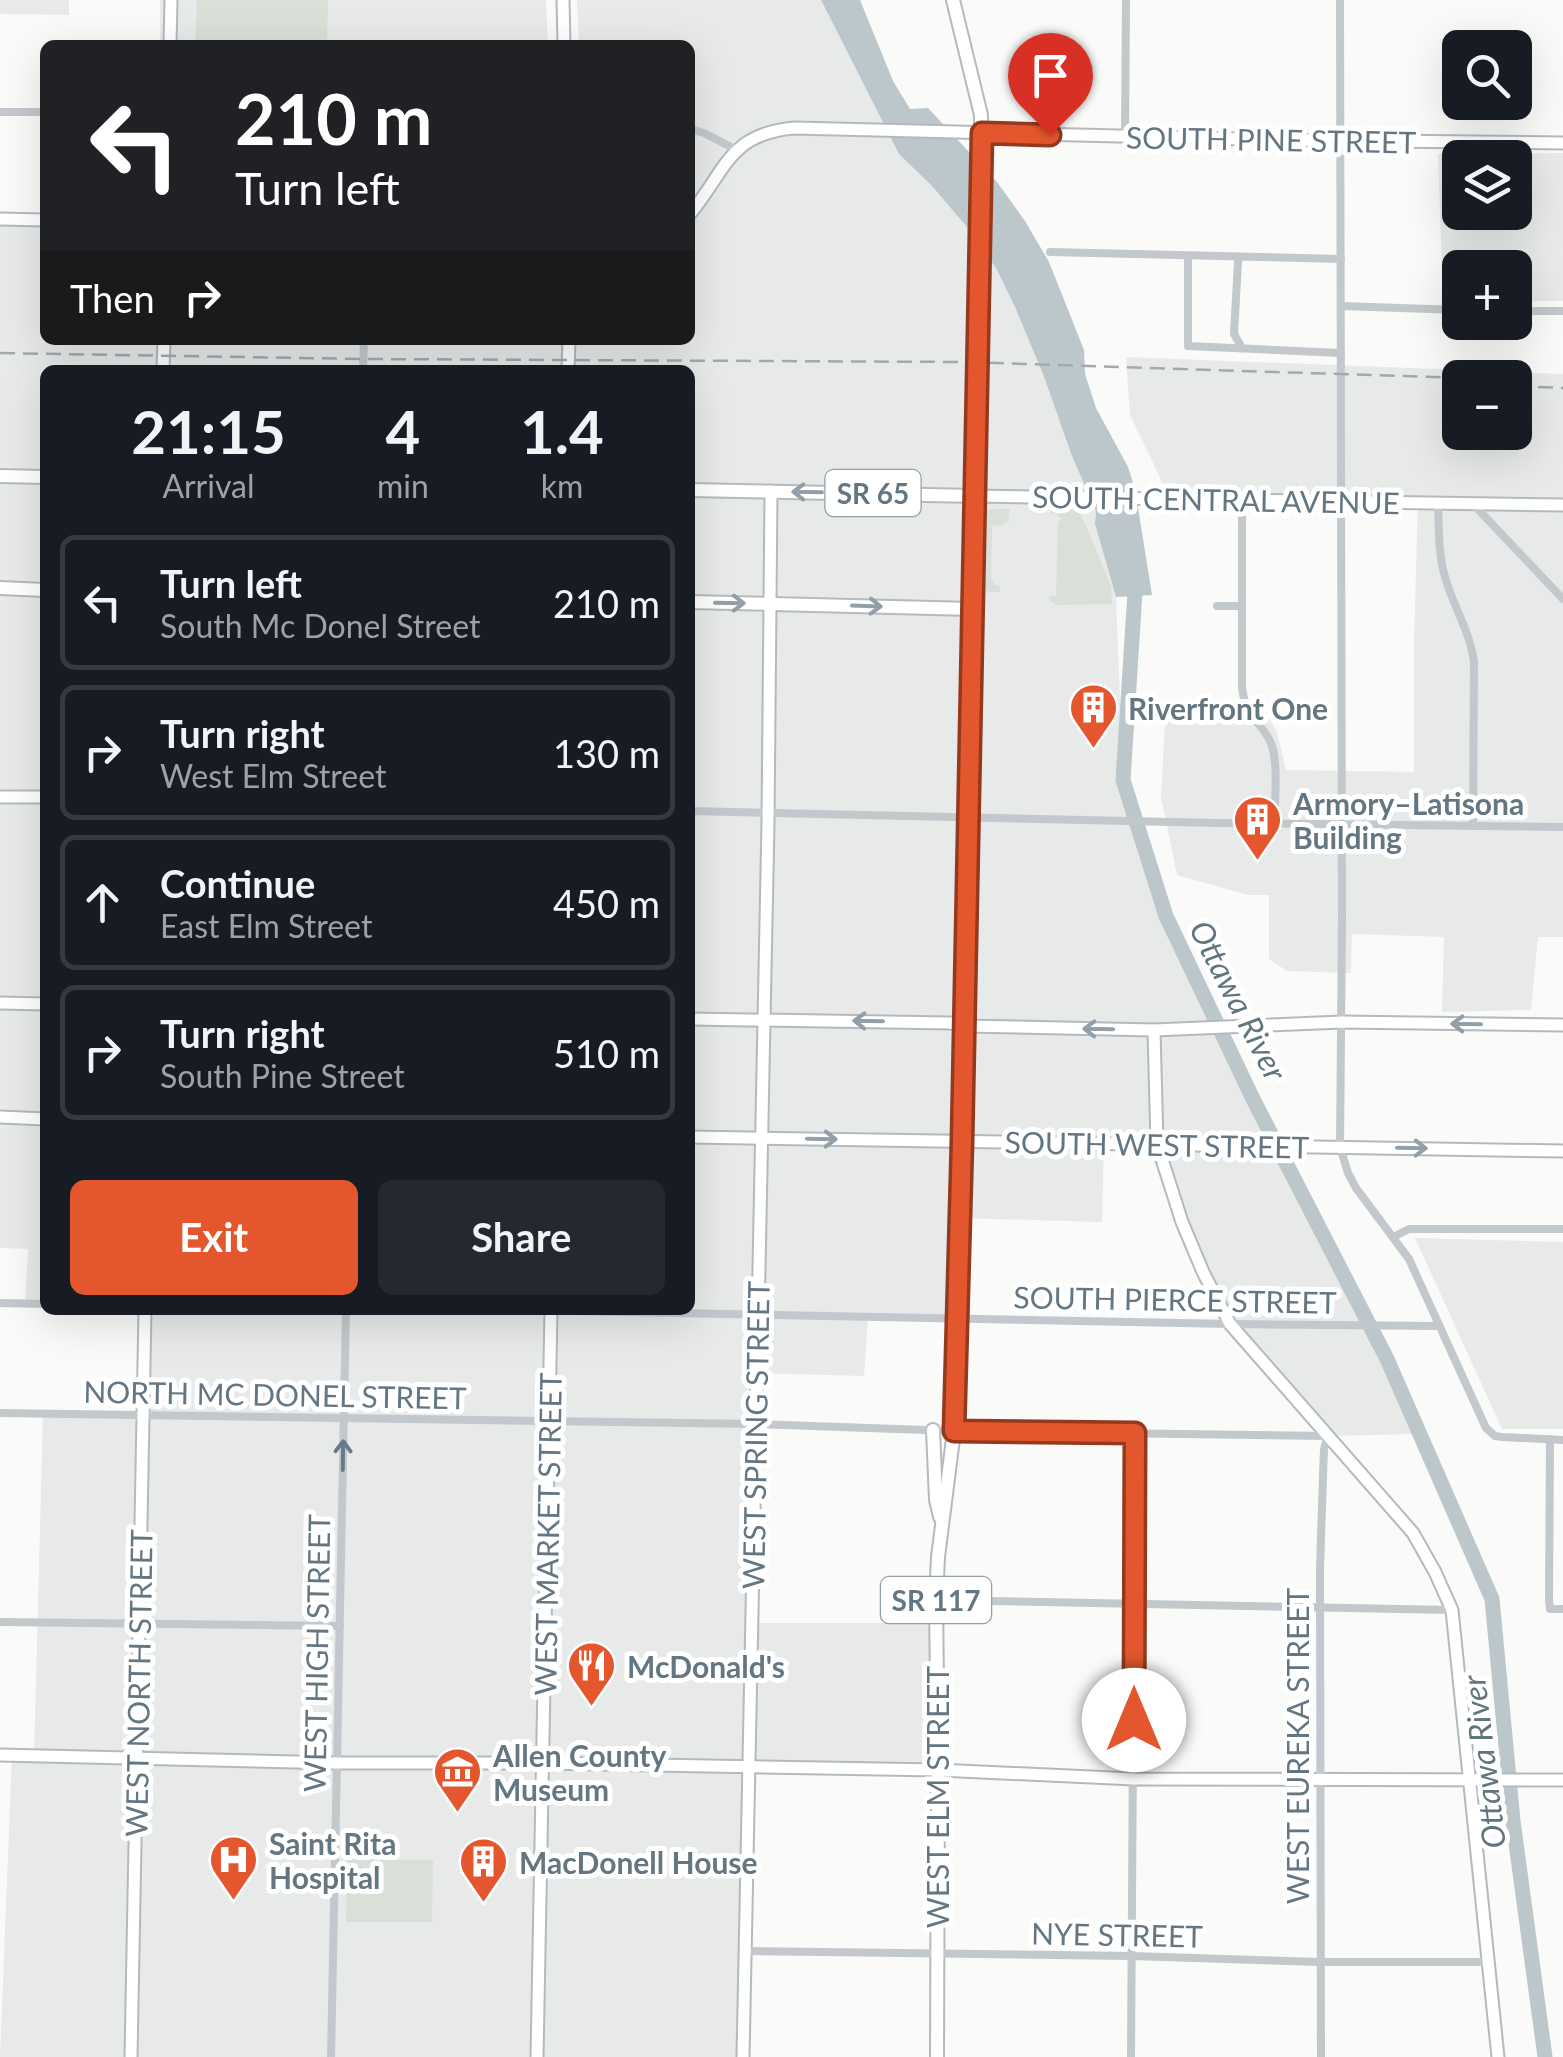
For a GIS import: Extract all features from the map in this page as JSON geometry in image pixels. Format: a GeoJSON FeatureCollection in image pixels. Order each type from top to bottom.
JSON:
{"type":"FeatureCollection","features":[{"type":"Feature","properties":{"kind":"main road"},"geometry":{"type":"LineString","coordinates":[[695,602],[972,609],[982,115],[953,0]]}},
{"type":"Feature","properties":{"kind":"main road"},"geometry":{"type":"LineString","coordinates":[[0,476],[40,477]]}},
{"type":"Feature","properties":{"kind":"main road","name":"SOUTH CENTRAL AVENUE"},"geometry":{"type":"LineString","coordinates":[[695,490],[975,496]]}},
{"type":"Feature","properties":{"kind":"main road"},"geometry":{"type":"LineString","coordinates":[[0,588],[40,590]]}},
{"type":"Feature","properties":{"kind":"main road","name":"SR 117"},"geometry":{"type":"LineString","coordinates":[[969,818],[972,609]]}},
{"type":"Feature","properties":{"kind":"main road","name":"WEST ELM STREET"},"geometry":{"type":"LineString","coordinates":[[937,2057],[936,1600],[954,1431],[969,818]]}},
{"type":"Feature","properties":{"kind":"main road"},"geometry":{"type":"LineString","coordinates":[[933,1430],[936,1500],[942,1526]]}},
{"type":"Feature","properties":{"kind":"street"},"geometry":{"type":"LineString","coordinates":[[170,40],[171,0]]}},
{"type":"Feature","properties":{"kind":"street"},"geometry":{"type":"LineString","coordinates":[[563,0],[564,40]]}},
{"type":"Feature","properties":{"kind":"street"},"geometry":{"type":"LineString","coordinates":[[1125,137],[1126,0]]}},
{"type":"Feature","properties":{"kind":"street"},"geometry":{"type":"LineString","coordinates":[[1340,0],[1340,1147],[1356,1188],[1408,1259],[1476,1411],[1490,1433],[1563,1440]]}},
{"type":"Feature","properties":{"kind":"street"},"geometry":{"type":"LineString","coordinates":[[0,112],[40,112]]}},
{"type":"Feature","properties":{"kind":"street","name":"SOUTH PINE STREET"},"geometry":{"type":"LineString","coordinates":[[736,150],[756,136],[794,128],[1563,143]]}},
{"type":"Feature","properties":{"kind":"street"},"geometry":{"type":"LineString","coordinates":[[695,130],[736,150],[695,207]]}},
{"type":"Feature","properties":{"kind":"street"},"geometry":{"type":"LineString","coordinates":[[0,219],[40,220]]}},
{"type":"Feature","properties":{"kind":"street"},"geometry":{"type":"LineString","coordinates":[[1050,252],[1341,259]]}},
{"type":"Feature","properties":{"kind":"street"},"geometry":{"type":"LineString","coordinates":[[1188,256],[1188,346],[1341,353]]}},
{"type":"Feature","properties":{"kind":"street"},"geometry":{"type":"LineString","coordinates":[[1240,257],[1234,334],[1242,348]]}},
{"type":"Feature","properties":{"kind":"street"},"geometry":{"type":"LineString","coordinates":[[1341,306],[1442,309]]}},
{"type":"Feature","properties":{"kind":"street"},"geometry":{"type":"LineString","coordinates":[[1532,311],[1563,311]]}},
{"type":"Feature","properties":{"kind":"street","name":"WEST SPRING STREET"},"geometry":{"type":"LineString","coordinates":[[743,2057],[772,492]]}},
{"type":"Feature","properties":{"kind":"street","name":"SOUTH CENTRAL AVENUE"},"geometry":{"type":"LineString","coordinates":[[975,496],[1563,505]]}},
{"type":"Feature","properties":{"kind":"street"},"geometry":{"type":"LineString","coordinates":[[1242,501],[1244,703],[1249,716],[1270,742],[1274,756],[1274,824]]}},
{"type":"Feature","properties":{"kind":"street"},"geometry":{"type":"LineString","coordinates":[[1438,503],[1444,576],[1473,652],[1473,826]]}},
{"type":"Feature","properties":{"kind":"street"},"geometry":{"type":"LineString","coordinates":[[1473,504],[1563,599]]}},
{"type":"Feature","properties":{"kind":"street"},"geometry":{"type":"LineString","coordinates":[[1217,606],[1242,606]]}},
{"type":"Feature","properties":{"kind":"street"},"geometry":{"type":"LineString","coordinates":[[0,797],[40,797]]}},
{"type":"Feature","properties":{"kind":"street"},"geometry":{"type":"LineString","coordinates":[[695,811],[1342,826],[1563,827]]}},
{"type":"Feature","properties":{"kind":"street"},"geometry":{"type":"LineString","coordinates":[[0,1003],[40,1004]]}},
{"type":"Feature","properties":{"kind":"street"},"geometry":{"type":"LineString","coordinates":[[695,1018],[1154,1030],[1342,1022],[1563,1025]]}},
{"type":"Feature","properties":{"kind":"street"},"geometry":{"type":"LineString","coordinates":[[1154,1030],[1157,1144],[1190,1243],[1230,1324],[1413,1534],[1452,1610],[1498,2057]]}},
{"type":"Feature","properties":{"kind":"street"},"geometry":{"type":"LineString","coordinates":[[0,1117],[40,1119]]}},
{"type":"Feature","properties":{"kind":"street","name":"SOUTH WEST STREET"},"geometry":{"type":"LineString","coordinates":[[695,1137],[1563,1151]]}},
{"type":"Feature","properties":{"kind":"street"},"geometry":{"type":"LineString","coordinates":[[1393,1237],[1410,1229],[1563,1229]]}},
{"type":"Feature","properties":{"kind":"street"},"geometry":{"type":"LineString","coordinates":[[0,1303],[40,1304]]}},
{"type":"Feature","properties":{"kind":"street","name":"SOUTH PIERCE STREET"},"geometry":{"type":"LineString","coordinates":[[695,1312],[1439,1326]]}},
{"type":"Feature","properties":{"kind":"street","name":"WEST NORTH STREET"},"geometry":{"type":"LineString","coordinates":[[130,2057],[145,1315]]}},
{"type":"Feature","properties":{"kind":"street","name":"WEST HIGH STREET"},"geometry":{"type":"LineString","coordinates":[[330,2057],[346,1315]]}},
{"type":"Feature","properties":{"kind":"street","name":"WEST MARKET STREET"},"geometry":{"type":"LineString","coordinates":[[537,2057],[551,1315]]}},
{"type":"Feature","properties":{"kind":"street","name":"NORTH MC DONEL STREET"},"geometry":{"type":"LineString","coordinates":[[0,1413],[1328,1436]]}},
{"type":"Feature","properties":{"kind":"street"},"geometry":{"type":"LineString","coordinates":[[1130,2057],[1135,1433]]}},
{"type":"Feature","properties":{"kind":"street","name":"WEST EUREKA STREET"},"geometry":{"type":"LineString","coordinates":[[1320,2057],[1320,1606],[1322,1476],[1328,1436]]}},
{"type":"Feature","properties":{"kind":"street"},"geometry":{"type":"LineString","coordinates":[[1550,1440],[1550,1609],[1563,1610]]}},
{"type":"Feature","properties":{"kind":"street"},"geometry":{"type":"LineString","coordinates":[[936,1600],[1452,1610]]}},
{"type":"Feature","properties":{"kind":"street"},"geometry":{"type":"LineString","coordinates":[[0,1622],[340,1626]]}},
{"type":"Feature","properties":{"kind":"street"},"geometry":{"type":"LineString","coordinates":[[0,1755],[938,1770],[1134,1779],[1563,1780]]}},
{"type":"Feature","properties":{"kind":"street","name":"NYE STREET"},"geometry":{"type":"LineString","coordinates":[[746,1951],[1488,1962]]}},
{"type":"Feature","properties":{"kind":"shaded area"},"geometry":{"type":"Polygon","coordinates":[[[0,0],[69,0],[69,15],[0,14],[0,0]]]}},
{"type":"Feature","properties":{"kind":"shaded area"},"geometry":{"type":"Polygon","coordinates":[[[160,0],[546,0],[548,40],[160,40],[160,0]]]}},
{"type":"Feature","properties":{"kind":"shaded area"},"geometry":{"type":"Polygon","coordinates":[[[197,0],[328,0],[327,40],[195,40],[197,0]]]}},
{"type":"Feature","properties":{"kind":"shaded area"},"geometry":{"type":"Polygon","coordinates":[[[577,0],[821,0],[899,154],[932,186],[996,268],[1043,374],[1096,511],[1095,524],[1116,597],[1123,780],[1166,916],[1252,1097],[1387,1359],[1420,1434],[1328,1436],[1256,1355],[1203,1272],[1157,1144],[1104,1143],[1102,1222],[960,1218],[957,1317],[868,1315],[864,1376],[756,1373],[751,1623],[936,1623],[938,1770],[748,1768],[743,2057],[0,2057],[12,1755],[34,1755],[43,1413],[143,1414],[145,1315],[695,1315],[695,365],[40,365],[40,1304],[25,1303],[28,1249],[0,1248],[0,219],[40,220],[40,345],[695,345],[695,40],[579,40],[577,0]]]}},
{"type":"Feature","properties":{"kind":"shaded area"},"geometry":{"type":"Polygon","coordinates":[[[821,0],[860,0],[893,81],[910,109],[928,108],[997,182],[1049,262],[1084,350],[1085,374],[1096,408],[1128,467],[1135,489],[1152,595],[1116,597],[1095,524],[1096,511],[1043,374],[996,268],[932,186],[899,154],[821,0]]]}},
{"type":"Feature","properties":{"kind":"shaded area"},"geometry":{"type":"Polygon","coordinates":[[[1532,153],[1563,153],[1563,301],[1532,301],[1532,250],[1442,250],[1442,272],[1438,154],[1442,154],[1442,230],[1532,230],[1532,153]]]}},
{"type":"Feature","properties":{"kind":"shaded area"},"geometry":{"type":"Polygon","coordinates":[[[1126,357],[1442,369],[1442,450],[1532,450],[1532,373],[1563,374],[1563,937],[1538,937],[1531,1010],[1442,1012],[1444,937],[1352,934],[1351,973],[1287,971],[1269,959],[1269,895],[1248,895],[1177,875],[1161,797],[1166,705],[1263,707],[1277,732],[1286,770],[1414,772],[1418,498],[1165,488],[1130,415],[1126,357]]]}},
{"type":"Feature","properties":{"kind":"shaded area"},"geometry":{"type":"Polygon","coordinates":[[[1078,507],[1111,586],[1112,604],[1057,605],[1049,600],[1056,596],[1061,519],[1055,512],[1051,515],[1051,510],[1078,507]]]}},
{"type":"Feature","properties":{"kind":"shaded area"},"geometry":{"type":"Polygon","coordinates":[[[990,509],[1010,509],[1008,522],[992,526],[991,580],[999,585],[1000,592],[986,592],[990,509]]]}},
{"type":"Feature","properties":{"kind":"shaded area"},"geometry":{"type":"Polygon","coordinates":[[[1415,1238],[1563,1242],[1563,1429],[1502,1429],[1415,1238]]]}},
{"type":"Feature","properties":{"kind":"shaded area"},"geometry":{"type":"Polygon","coordinates":[[[347,1859],[433,1860],[432,1922],[346,1922],[347,1859]]]}},
{"type":"Feature","properties":{"kind":"waterway","name":"Ottawa River"},"geometry":{"type":"LineString","coordinates":[[1131,580],[1135,592],[1123,780],[1166,916],[1252,1097],[1387,1359],[1492,1599],[1513,1821],[1545,2057]]}},
{"type":"Feature","properties":{"kind":"railway"},"geometry":{"type":"LineString","coordinates":[[0,353],[963,362],[1442,377]]}},
{"type":"Feature","properties":{"kind":"railway"},"geometry":{"type":"LineString","coordinates":[[1532,387],[1563,388]]}},
{"type":"Feature","properties":{"kind":"place","name":"Riverfront One"},"geometry":{"type":"Point","coordinates":[1093,750]}},
{"type":"Feature","properties":{"kind":"place","name":"Armory–Latisona Building"},"geometry":{"type":"Point","coordinates":[1258,862]}},
{"type":"Feature","properties":{"kind":"place","name":"McDonald's"},"geometry":{"type":"Point","coordinates":[592,1708]}},
{"type":"Feature","properties":{"kind":"place","name":"Allen County Museum"},"geometry":{"type":"Point","coordinates":[458,1814]}},
{"type":"Feature","properties":{"kind":"place","name":"Saint Rita Hospital"},"geometry":{"type":"Point","coordinates":[234,1902]}},
{"type":"Feature","properties":{"kind":"place","name":"MacDonell House"},"geometry":{"type":"Point","coordinates":[484,1904]}},
{"type":"Feature","properties":{"kind":"route"},"geometry":{"type":"LineString","coordinates":[[1050,135],[982,133],[954,1431],[1135,1433],[1134,1720]]}}]}
